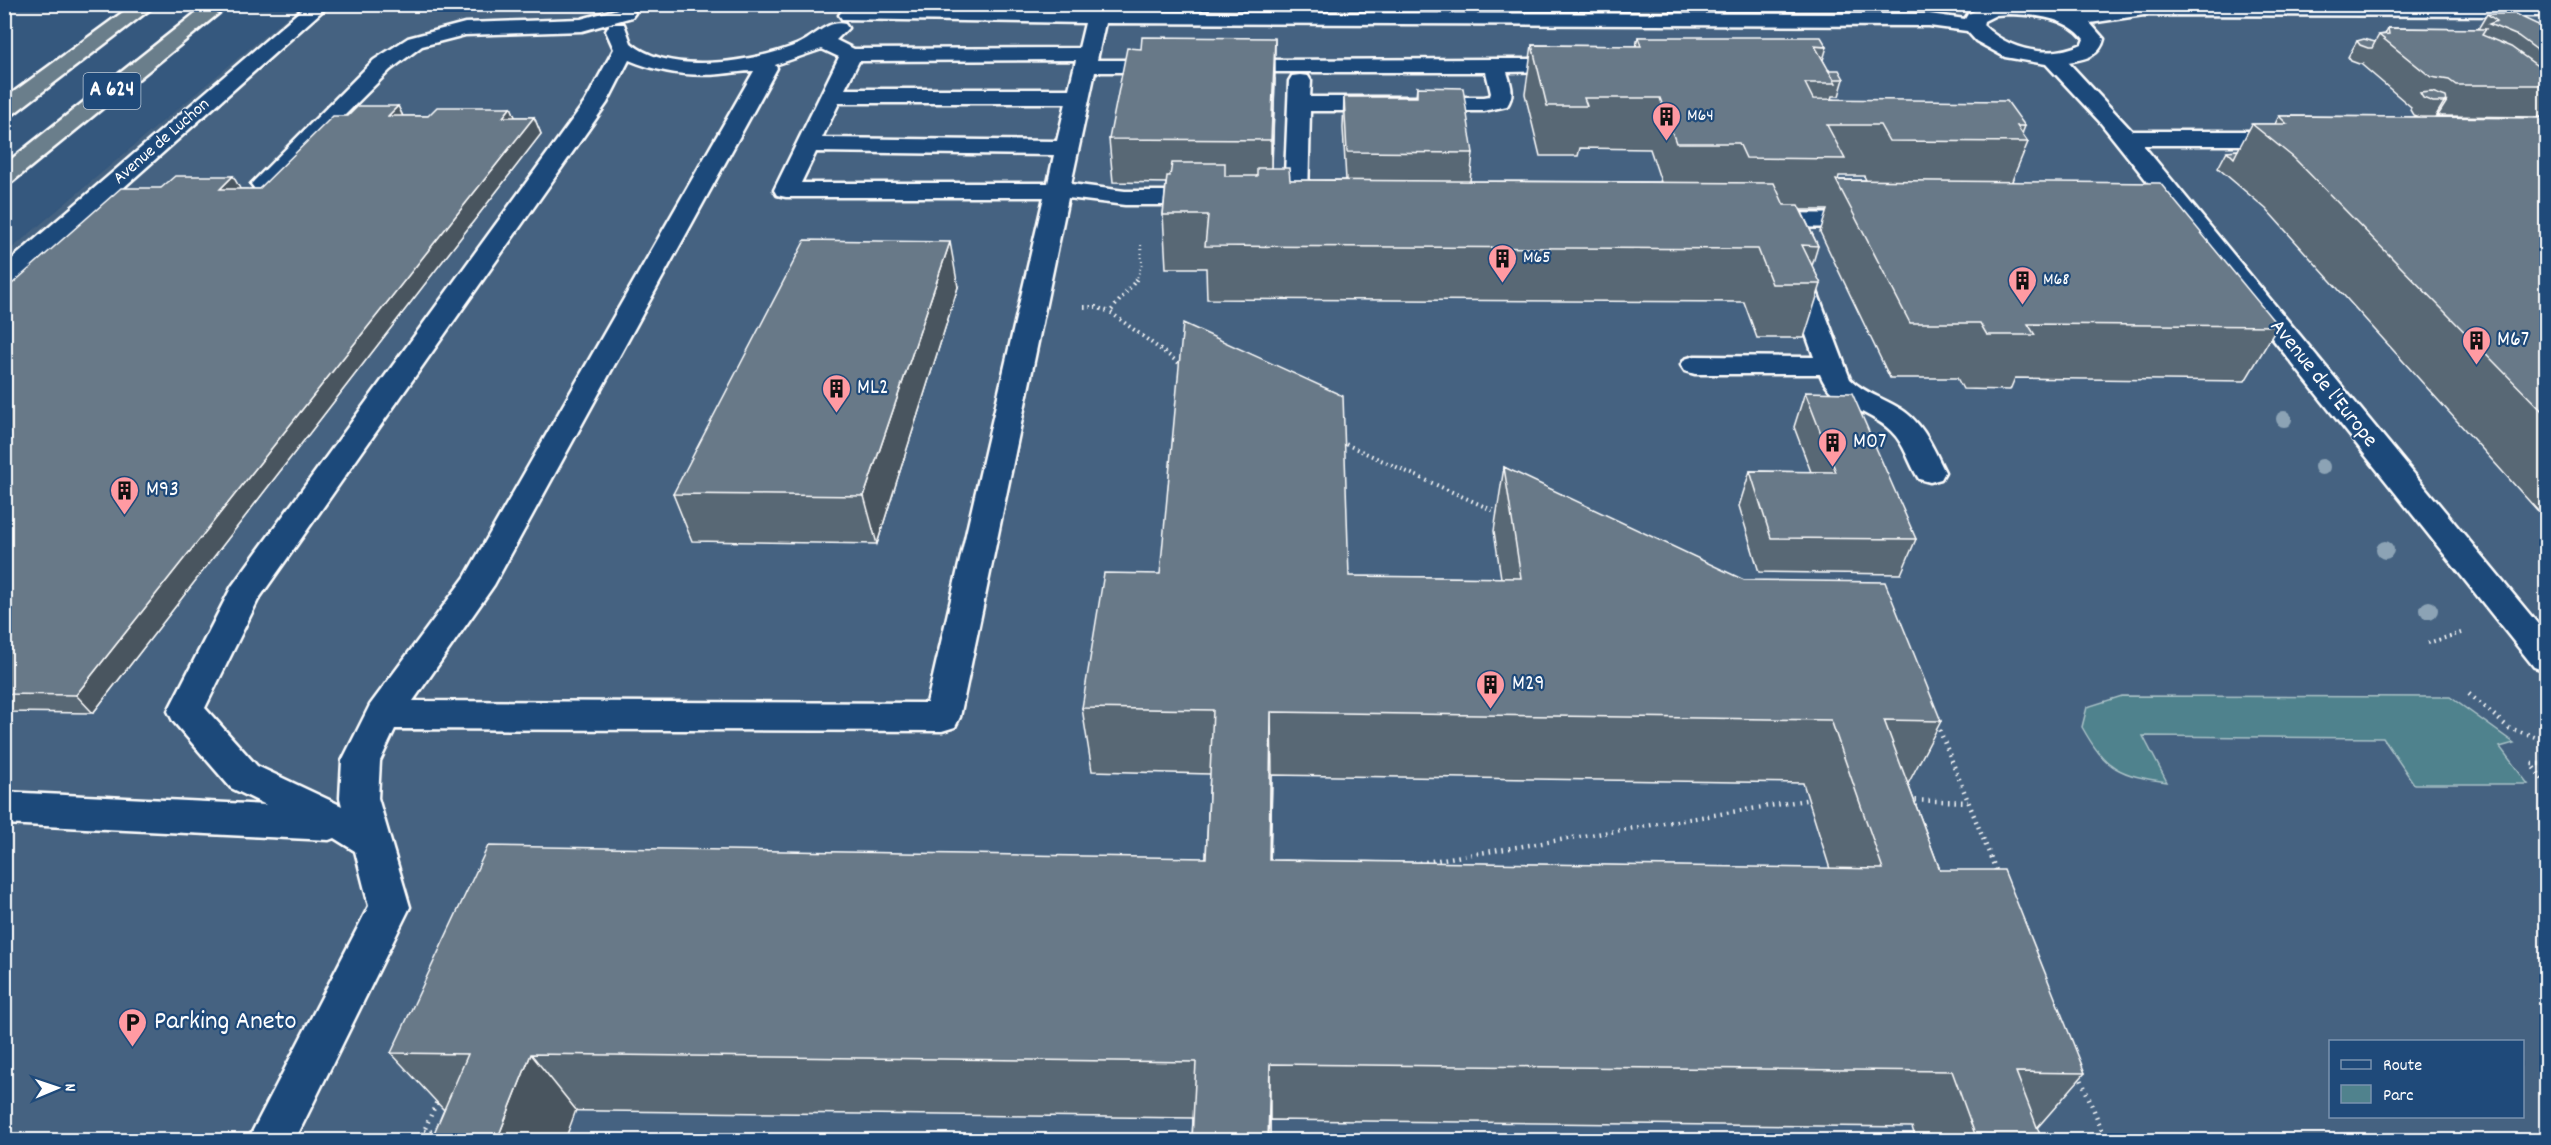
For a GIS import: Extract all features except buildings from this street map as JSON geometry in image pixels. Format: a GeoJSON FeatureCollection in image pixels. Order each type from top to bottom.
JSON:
{"type":"FeatureCollection","features":[{"type":"Feature","properties":{"kind":"highway","name":"A 624"},"geometry":{"type":"LineString","coordinates":[[4,110],[147,4]]}},
{"type":"Feature","properties":{"kind":"highway","name":"A 624"},"geometry":{"type":"LineString","coordinates":[[4,177],[220,4]]}},
{"type":"Feature","properties":{"kind":"lane","name":"Avenue de Luchon"},"geometry":{"type":"LineString","coordinates":[[4,280],[320,4]]}},
{"type":"Feature","properties":{"kind":"lane"},"geometry":{"type":"LineString","coordinates":[[631,9],[616,31],[624,49],[644,60],[675,67],[718,68],[755,64],[802,50],[821,41],[843,24],[849,10],[1096,18],[1668,29],[1929,20],[1973,26],[1991,43],[2008,50],[2052,58],[2082,54],[2092,47],[2094,39],[2090,32],[2070,20],[2041,11],[2009,8],[1984,13],[1976,18],[1973,26]]}},
{"type":"Feature","properties":{"kind":"lane"},"geometry":{"type":"LineString","coordinates":[[263,183],[382,65],[415,42],[465,29],[582,25],[631,9]]}},
{"type":"Feature","properties":{"kind":"lane"},"geometry":{"type":"LineString","coordinates":[[2070,20],[2144,9],[2547,10]]}},
{"type":"Feature","properties":{"kind":"lane"},"geometry":{"type":"LineString","coordinates":[[2364,9],[2389,30]]}},
{"type":"Feature","properties":{"kind":"lane"},"geometry":{"type":"LineString","coordinates":[[382,715],[942,717],[1060,190],[1096,18]]}},
{"type":"Feature","properties":{"kind":"lane"},"geometry":{"type":"LineString","coordinates":[[821,41],[851,55],[1087,60],[1199,66],[1600,65]]}},
{"type":"Feature","properties":{"kind":"lane"},"geometry":{"type":"LineString","coordinates":[[359,833],[244,777],[186,711],[244,595],[596,103],[624,49]]}},
{"type":"Feature","properties":{"kind":"lane"},"geometry":{"type":"LineString","coordinates":[[851,55],[786,190],[1060,190],[1125,198],[1227,199]]}},
{"type":"Feature","properties":{"kind":"lane","name":"Avenue de l'Europe"},"geometry":{"type":"LineString","coordinates":[[2052,58],[2102,109],[2547,658]]}},
{"type":"Feature","properties":{"kind":"lane"},"geometry":{"type":"LineString","coordinates":[[271,1140],[390,907],[359,833],[361,761],[382,715],[477,585],[766,68],[755,64]]}},
{"type":"Feature","properties":{"kind":"lane"},"geometry":{"type":"LineString","coordinates":[[1296,201],[1300,65]]}},
{"type":"Feature","properties":{"kind":"lane"},"geometry":{"type":"LineString","coordinates":[[1300,104],[1484,104],[1499,101],[1502,93],[1495,65]]}},
{"type":"Feature","properties":{"kind":"lane"},"geometry":{"type":"LineString","coordinates":[[832,96],[1080,96]]}},
{"type":"Feature","properties":{"kind":"lane"},"geometry":{"type":"LineString","coordinates":[[2125,138],[2307,138]]}},
{"type":"Feature","properties":{"kind":"lane"},"geometry":{"type":"LineString","coordinates":[[808,145],[1068,148]]}},
{"type":"Feature","properties":{"kind":"lane"},"geometry":{"type":"LineString","coordinates":[[1742,220],[1785,239],[1885,221]]}},
{"type":"Feature","properties":{"kind":"lane"},"geometry":{"type":"LineString","coordinates":[[2159,224],[2195,224]]}},
{"type":"Feature","properties":{"kind":"lane"},"geometry":{"type":"LineString","coordinates":[[1785,239],[1830,366],[1842,389],[1898,420],[1910,434],[1930,472]]}},
{"type":"Feature","properties":{"kind":"lane"},"geometry":{"type":"LineString","coordinates":[[1695,365],[1830,366]]}},
{"type":"Feature","properties":{"kind":"lane"},"geometry":{"type":"LineString","coordinates":[[4,808],[359,833]]}},
{"type":"Feature","properties":{"kind":"path"},"geometry":{"type":"LineString","coordinates":[[1125,198],[1120,225],[1141,243],[1145,259],[1137,283],[1110,312],[1191,372]]}},
{"type":"Feature","properties":{"kind":"path"},"geometry":{"type":"LineString","coordinates":[[1340,441],[1512,519]]}},
{"type":"Feature","properties":{"kind":"path"},"geometry":{"type":"LineString","coordinates":[[2469,694],[2509,728],[2542,740],[2547,746]]}},
{"type":"Feature","properties":{"kind":"path"},"geometry":{"type":"LineString","coordinates":[[1933,716],[1999,878]]}},
{"type":"Feature","properties":{"kind":"path"},"geometry":{"type":"LineString","coordinates":[[2547,764],[2531,764],[2547,784]]}},
{"type":"Feature","properties":{"kind":"path"},"geometry":{"type":"LineString","coordinates":[[1410,864],[1818,799]]}},
{"type":"Feature","properties":{"kind":"path"},"geometry":{"type":"LineString","coordinates":[[1903,800],[1968,802]]}},
{"type":"Feature","properties":{"kind":"path"},"geometry":{"type":"LineString","coordinates":[[2075,1064],[2106,1140]]}},
{"type":"Feature","properties":{"kind":"path"},"geometry":{"type":"LineString","coordinates":[[420,1140],[443,1088]]}},
{"type":"Feature","properties":{"kind":"path"},"geometry":{"type":"LineString","coordinates":[[424,1131],[447,1133]]}},
{"type":"Feature","properties":{"kind":"shaded area"},"geometry":{"type":"Polygon","coordinates":[[[301,5],[2546,5],[2546,1140],[5,1140],[4,255],[301,5]]]}},
{"type":"Feature","properties":{"kind":"green space"},"geometry":{"type":"Polygon","coordinates":[[[2122,696],[2450,697],[2514,743],[2500,747],[2528,784],[2414,784],[2383,738],[2143,736],[2167,782],[2137,776],[2125,773],[2107,761],[2082,727],[2087,707],[2122,696]]]}},
{"type":"Feature","properties":{"kind":"place","name":"M64"},"geometry":{"type":"Point","coordinates":[1666,142]}},
{"type":"Feature","properties":{"kind":"place","name":"M65"},"geometry":{"type":"Point","coordinates":[1502,284]}},
{"type":"Feature","properties":{"kind":"place","name":"M68"},"geometry":{"type":"Point","coordinates":[2022,306]}},
{"type":"Feature","properties":{"kind":"place","name":"M67"},"geometry":{"type":"Point","coordinates":[2476,366]}},
{"type":"Feature","properties":{"kind":"place","name":"ML2"},"geometry":{"type":"Point","coordinates":[836,414]}},
{"type":"Feature","properties":{"kind":"place","name":"M07"},"geometry":{"type":"Point","coordinates":[1832,468]}},
{"type":"Feature","properties":{"kind":"place","name":"M93"},"geometry":{"type":"Point","coordinates":[125,516]}},
{"type":"Feature","properties":{"kind":"place","name":"M29"},"geometry":{"type":"Point","coordinates":[1491,710]}},
{"type":"Feature","properties":{"kind":"place","name":"Parking Aneto"},"geometry":{"type":"Point","coordinates":[133,1048]}}]}
